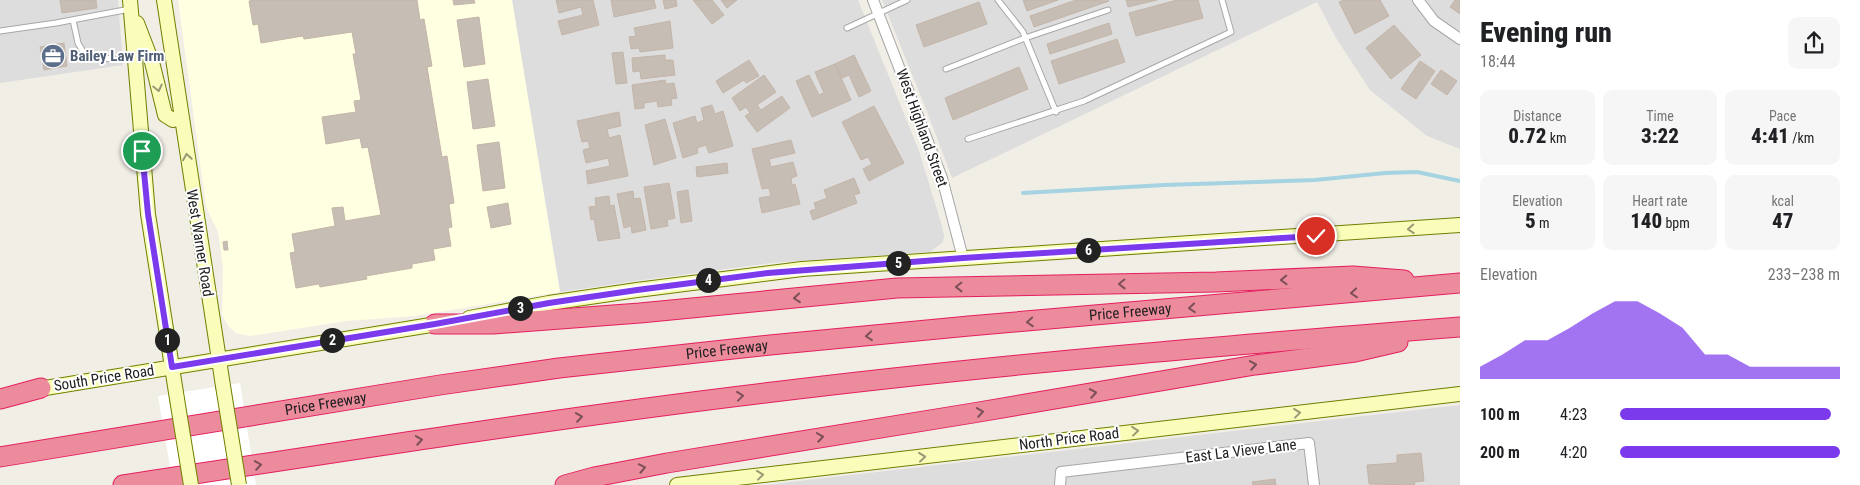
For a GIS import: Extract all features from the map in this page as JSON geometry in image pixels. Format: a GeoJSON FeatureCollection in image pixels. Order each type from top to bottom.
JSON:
{"type":"FeatureCollection","features":[{"type":"Feature","properties":{"kind":"highway"},"geometry":{"type":"LineString","coordinates":[[435,324],[493,324],[640,313],[897,288],[1225,282],[1353,276],[1458,284]]}},
{"type":"Feature","properties":{"kind":"highway","name":"Price Freeway"},"geometry":{"type":"LineString","coordinates":[[0,457],[440,385],[559,368],[859,337],[1458,284]]}},
{"type":"Feature","properties":{"kind":"highway"},"geometry":{"type":"LineString","coordinates":[[123,485],[554,420],[776,391],[1108,356],[1460,327]]}},
{"type":"Feature","properties":{"kind":"highway"},"geometry":{"type":"LineString","coordinates":[[565,485],[594,477],[780,443],[1264,364],[1355,352],[1460,327]]}},
{"type":"Feature","properties":{"kind":"highway"},"geometry":{"type":"LineString","coordinates":[[0,399],[41,388]]}},
{"type":"Feature","properties":{"kind":"main road","name":"West Warner Road"},"geometry":{"type":"LineString","coordinates":[[164,0],[238,485]]}},
{"type":"Feature","properties":{"kind":"main road"},"geometry":{"type":"LineString","coordinates":[[131,4],[152,62],[165,115],[173,120],[182,118]]}},
{"type":"Feature","properties":{"kind":"main road"},"geometry":{"type":"LineString","coordinates":[[131,4],[148,214],[191,485]]}},
{"type":"Feature","properties":{"kind":"main road","name":"South Price Road"},"geometry":{"type":"LineString","coordinates":[[0,395],[435,324],[549,303],[758,274],[963,258],[1244,241],[1460,225]]}},
{"type":"Feature","properties":{"kind":"main road","name":"North Price Road"},"geometry":{"type":"LineString","coordinates":[[677,485],[1460,394]]}},
{"type":"Feature","properties":{"kind":"street","name":"West Highland Street"},"geometry":{"type":"LineString","coordinates":[[873,0],[942,178],[963,258]]}},
{"type":"Feature","properties":{"kind":"street"},"geometry":{"type":"LineString","coordinates":[[1418,0],[1434,21],[1460,39]]}},
{"type":"Feature","properties":{"kind":"street","name":"East La Vieve Lane"},"geometry":{"type":"LineString","coordinates":[[1060,485],[1061,472],[1309,443],[1314,485]]}},
{"type":"Feature","properties":{"kind":"lane"},"geometry":{"type":"LineString","coordinates":[[847,28],[907,0]]}},
{"type":"Feature","properties":{"kind":"lane"},"geometry":{"type":"LineString","coordinates":[[998,0],[1023,32],[1056,112]]}},
{"type":"Feature","properties":{"kind":"lane"},"geometry":{"type":"LineString","coordinates":[[968,139],[1056,112],[1084,101],[1231,32],[1222,0]]}},
{"type":"Feature","properties":{"kind":"lane"},"geometry":{"type":"LineString","coordinates":[[0,31],[73,20],[131,4]]}},
{"type":"Feature","properties":{"kind":"lane"},"geometry":{"type":"LineString","coordinates":[[946,69],[1025,38],[1108,10]]}},
{"type":"Feature","properties":{"kind":"lane"},"geometry":{"type":"LineString","coordinates":[[73,20],[78,42],[86,57],[114,59]]}},
{"type":"Feature","properties":{"kind":"shaded area"},"geometry":{"type":"Polygon","coordinates":[[[0,0],[118,0],[123,65],[0,83],[0,0]]]}},
{"type":"Feature","properties":{"kind":"shaded area"},"geometry":{"type":"Polygon","coordinates":[[[178,0],[512,0],[560,292],[415,316],[346,321],[250,336],[236,333],[229,327],[222,315],[223,267],[218,232],[206,207],[178,0]]]}},
{"type":"Feature","properties":{"kind":"shaded area"},"geometry":{"type":"Polygon","coordinates":[[[512,0],[858,0],[919,151],[942,226],[943,242],[930,252],[771,263],[560,292],[512,0]]]}},
{"type":"Feature","properties":{"kind":"shaded area"},"geometry":{"type":"Polygon","coordinates":[[[882,0],[1460,0],[1460,149],[1427,136],[1370,90],[1336,38],[1317,2],[952,178],[882,0]]]}},
{"type":"Feature","properties":{"kind":"shaded area"},"geometry":{"type":"Polygon","coordinates":[[[1460,405],[1460,485],[764,485],[1460,405]]]}},
{"type":"Feature","properties":{"kind":"pier"},"geometry":{"type":"Polygon","coordinates":[[[240,383],[256,485],[173,485],[158,396],[240,383]]]}},
{"type":"Feature","properties":{"kind":"building"},"geometry":{"type":"Polygon","coordinates":[[[60,0],[96,0],[97,8],[62,13],[60,0]]]}},
{"type":"Feature","properties":{"kind":"building"},"geometry":{"type":"Polygon","coordinates":[[[417,0],[420,20],[424,19],[432,66],[427,67],[442,157],[447,156],[454,203],[449,204],[452,227],[448,228],[451,246],[433,249],[435,260],[412,264],[412,268],[366,276],[367,279],[320,287],[319,284],[296,288],[290,253],[295,252],[292,234],[335,226],[332,208],[343,207],[345,221],[381,215],[368,147],[362,148],[360,138],[326,144],[322,117],[356,112],[354,101],[361,100],[353,54],[356,54],[352,32],[304,39],[303,36],[261,43],[258,24],[253,25],[249,1],[417,0]]]}},
{"type":"Feature","properties":{"kind":"building"},"geometry":{"type":"Polygon","coordinates":[[[453,0],[474,0],[475,3],[454,5],[453,0]]]}},
{"type":"Feature","properties":{"kind":"building"},"geometry":{"type":"Polygon","coordinates":[[[556,0],[593,0],[599,25],[562,35],[558,21],[583,15],[581,7],[559,13],[556,0]]]}},
{"type":"Feature","properties":{"kind":"building"},"geometry":{"type":"Polygon","coordinates":[[[611,0],[654,0],[656,8],[614,17],[611,0]]]}},
{"type":"Feature","properties":{"kind":"building"},"geometry":{"type":"Polygon","coordinates":[[[663,0],[676,0],[677,6],[665,9],[663,0]]]}},
{"type":"Feature","properties":{"kind":"building"},"geometry":{"type":"Polygon","coordinates":[[[693,0],[712,0],[724,15],[712,24],[693,0]]]}},
{"type":"Feature","properties":{"kind":"building"},"geometry":{"type":"Polygon","coordinates":[[[721,0],[737,0],[727,8],[721,0]]]}},
{"type":"Feature","properties":{"kind":"building"},"geometry":{"type":"Polygon","coordinates":[[[1023,0],[1058,0],[1027,11],[1023,0]]]}},
{"type":"Feature","properties":{"kind":"building"},"geometry":{"type":"Polygon","coordinates":[[[1076,0],[1109,1],[1034,27],[1030,16],[1076,0]]]}},
{"type":"Feature","properties":{"kind":"building"},"geometry":{"type":"Polygon","coordinates":[[[1126,0],[1157,0],[1128,7],[1126,0]]]}},
{"type":"Feature","properties":{"kind":"building"},"geometry":{"type":"Polygon","coordinates":[[[1177,0],[1198,0],[1203,18],[1136,36],[1129,13],[1177,0]]]}},
{"type":"Feature","properties":{"kind":"building"},"geometry":{"type":"Polygon","coordinates":[[[1344,0],[1380,0],[1389,16],[1355,34],[1339,2],[1344,0]]]}},
{"type":"Feature","properties":{"kind":"building"},"geometry":{"type":"Polygon","coordinates":[[[1455,0],[1460,0],[1460,14],[1450,7],[1455,0]]]}},
{"type":"Feature","properties":{"kind":"building"},"geometry":{"type":"Polygon","coordinates":[[[979,2],[987,24],[924,47],[916,25],[979,2]]]}},
{"type":"Feature","properties":{"kind":"building"},"geometry":{"type":"Polygon","coordinates":[[[479,17],[485,64],[464,67],[457,20],[479,17]]]}},
{"type":"Feature","properties":{"kind":"building"},"geometry":{"type":"Polygon","coordinates":[[[670,21],[673,48],[640,52],[639,48],[631,49],[629,37],[636,36],[634,28],[670,21]]]}},
{"type":"Feature","properties":{"kind":"building"},"geometry":{"type":"Polygon","coordinates":[[[1109,23],[1112,34],[1050,54],[1047,44],[1109,23]]]}},
{"type":"Feature","properties":{"kind":"building"},"geometry":{"type":"Polygon","coordinates":[[[1394,25],[1421,55],[1391,79],[1366,48],[1394,25]]]}},
{"type":"Feature","properties":{"kind":"building"},"geometry":{"type":"Polygon","coordinates":[[[1117,39],[1125,62],[1059,84],[1051,61],[1117,39]]]}},
{"type":"Feature","properties":{"kind":"building"},"geometry":{"type":"Polygon","coordinates":[[[64,43],[67,66],[44,70],[40,47],[64,43]]]}},
{"type":"Feature","properties":{"kind":"building"},"geometry":{"type":"Polygon","coordinates":[[[623,52],[627,83],[616,84],[612,53],[623,52]]]}},
{"type":"Feature","properties":{"kind":"building"},"geometry":{"type":"Polygon","coordinates":[[[665,55],[665,60],[673,60],[675,75],[641,79],[640,71],[633,72],[632,58],[665,55]]]}},
{"type":"Feature","properties":{"kind":"building"},"geometry":{"type":"Polygon","coordinates":[[[854,55],[871,91],[859,97],[849,75],[842,78],[835,64],[854,55]]]}},
{"type":"Feature","properties":{"kind":"building"},"geometry":{"type":"Polygon","coordinates":[[[749,60],[759,76],[746,83],[744,80],[723,93],[716,81],[749,60]]]}},
{"type":"Feature","properties":{"kind":"building"},"geometry":{"type":"Polygon","coordinates":[[[1420,61],[1435,71],[1416,99],[1401,89],[1420,61]]]}},
{"type":"Feature","properties":{"kind":"building"},"geometry":{"type":"Polygon","coordinates":[[[835,64],[851,100],[812,117],[796,81],[809,75],[819,95],[824,93],[815,72],[835,64]]]}},
{"type":"Feature","properties":{"kind":"building"},"geometry":{"type":"Polygon","coordinates":[[[1019,67],[1028,89],[953,120],[945,98],[1019,67]]]}},
{"type":"Feature","properties":{"kind":"building"},"geometry":{"type":"Polygon","coordinates":[[[1441,70],[1457,81],[1447,95],[1431,84],[1441,70]]]}},
{"type":"Feature","properties":{"kind":"building"},"geometry":{"type":"Polygon","coordinates":[[[764,75],[776,92],[757,105],[761,110],[782,96],[790,108],[757,132],[745,116],[750,113],[746,107],[740,111],[732,98],[764,75]]]}},
{"type":"Feature","properties":{"kind":"building"},"geometry":{"type":"Polygon","coordinates":[[[488,79],[495,126],[473,129],[467,82],[488,79]]]}},
{"type":"Feature","properties":{"kind":"building"},"geometry":{"type":"Polygon","coordinates":[[[665,80],[666,84],[674,83],[677,98],[671,99],[672,105],[658,107],[657,101],[644,103],[644,108],[635,109],[632,85],[665,80]]]}},
{"type":"Feature","properties":{"kind":"building"},"geometry":{"type":"Polygon","coordinates":[[[712,105],[715,114],[723,111],[733,146],[709,153],[706,145],[697,148],[698,153],[683,158],[673,123],[695,116],[697,123],[704,120],[701,108],[712,105]]]}},
{"type":"Feature","properties":{"kind":"building"},"geometry":{"type":"Polygon","coordinates":[[[874,106],[904,163],[869,181],[863,169],[872,164],[868,157],[861,160],[842,122],[874,106]]]}},
{"type":"Feature","properties":{"kind":"building"},"geometry":{"type":"Polygon","coordinates":[[[619,112],[621,126],[607,129],[609,138],[620,135],[628,176],[588,184],[586,171],[610,166],[608,158],[586,163],[583,150],[590,148],[588,141],[582,142],[577,121],[619,112]]]}},
{"type":"Feature","properties":{"kind":"building"},"geometry":{"type":"Polygon","coordinates":[[[665,119],[676,158],[654,165],[645,125],[665,119]]]}},
{"type":"Feature","properties":{"kind":"building"},"geometry":{"type":"Polygon","coordinates":[[[791,140],[795,153],[769,159],[771,167],[793,162],[797,176],[791,178],[792,185],[795,184],[800,204],[762,213],[759,198],[771,196],[769,188],[762,189],[752,149],[791,140]]]}},
{"type":"Feature","properties":{"kind":"building"},"geometry":{"type":"Polygon","coordinates":[[[499,142],[505,188],[483,191],[477,145],[499,142]]]}},
{"type":"Feature","properties":{"kind":"building"},"geometry":{"type":"Polygon","coordinates":[[[727,163],[728,173],[697,177],[696,167],[727,163]]]}},
{"type":"Feature","properties":{"kind":"building"},"geometry":{"type":"Polygon","coordinates":[[[854,178],[860,193],[854,195],[857,203],[813,220],[810,211],[816,209],[814,203],[827,198],[824,190],[854,178]]]}},
{"type":"Feature","properties":{"kind":"building"},"geometry":{"type":"Polygon","coordinates":[[[669,183],[675,218],[667,220],[668,226],[651,229],[644,187],[669,183]]]}},
{"type":"Feature","properties":{"kind":"building"},"geometry":{"type":"Polygon","coordinates":[[[688,190],[692,221],[681,223],[677,192],[688,190]]]}},
{"type":"Feature","properties":{"kind":"building"},"geometry":{"type":"Polygon","coordinates":[[[633,191],[634,199],[640,198],[646,230],[632,233],[631,226],[624,228],[617,194],[633,191]]]}},
{"type":"Feature","properties":{"kind":"building"},"geometry":{"type":"Polygon","coordinates":[[[609,196],[610,206],[614,205],[620,238],[598,241],[594,219],[591,220],[589,207],[596,206],[595,198],[609,196]]]}},
{"type":"Feature","properties":{"kind":"building"},"geometry":{"type":"Polygon","coordinates":[[[508,203],[511,224],[491,228],[487,207],[508,203]]]}},
{"type":"Feature","properties":{"kind":"building"},"geometry":{"type":"Polygon","coordinates":[[[227,241],[228,250],[224,250],[223,242],[227,241]]]}},
{"type":"Feature","properties":{"kind":"building"},"geometry":{"type":"Polygon","coordinates":[[[1421,453],[1424,481],[1414,482],[1415,485],[1369,484],[1367,465],[1397,463],[1397,455],[1421,453]]]}},
{"type":"Feature","properties":{"kind":"building"},"geometry":{"type":"Polygon","coordinates":[[[1275,479],[1276,485],[1253,485],[1252,482],[1275,479]]]}},
{"type":"Feature","properties":{"kind":"waterway"},"geometry":{"type":"LineString","coordinates":[[1023,193],[1164,185],[1315,180],[1385,173],[1417,172],[1460,181]]}},
{"type":"Feature","properties":{"kind":"place","name":"Bailey Law Firm"},"geometry":{"type":"Point","coordinates":[53,56]}},
{"type":"Feature","properties":{"kind":"route"},"geometry":{"type":"LineString","coordinates":[[142,151],[148,214],[172,367],[435,324],[549,303],[802,269],[1316,236]]}}]}
